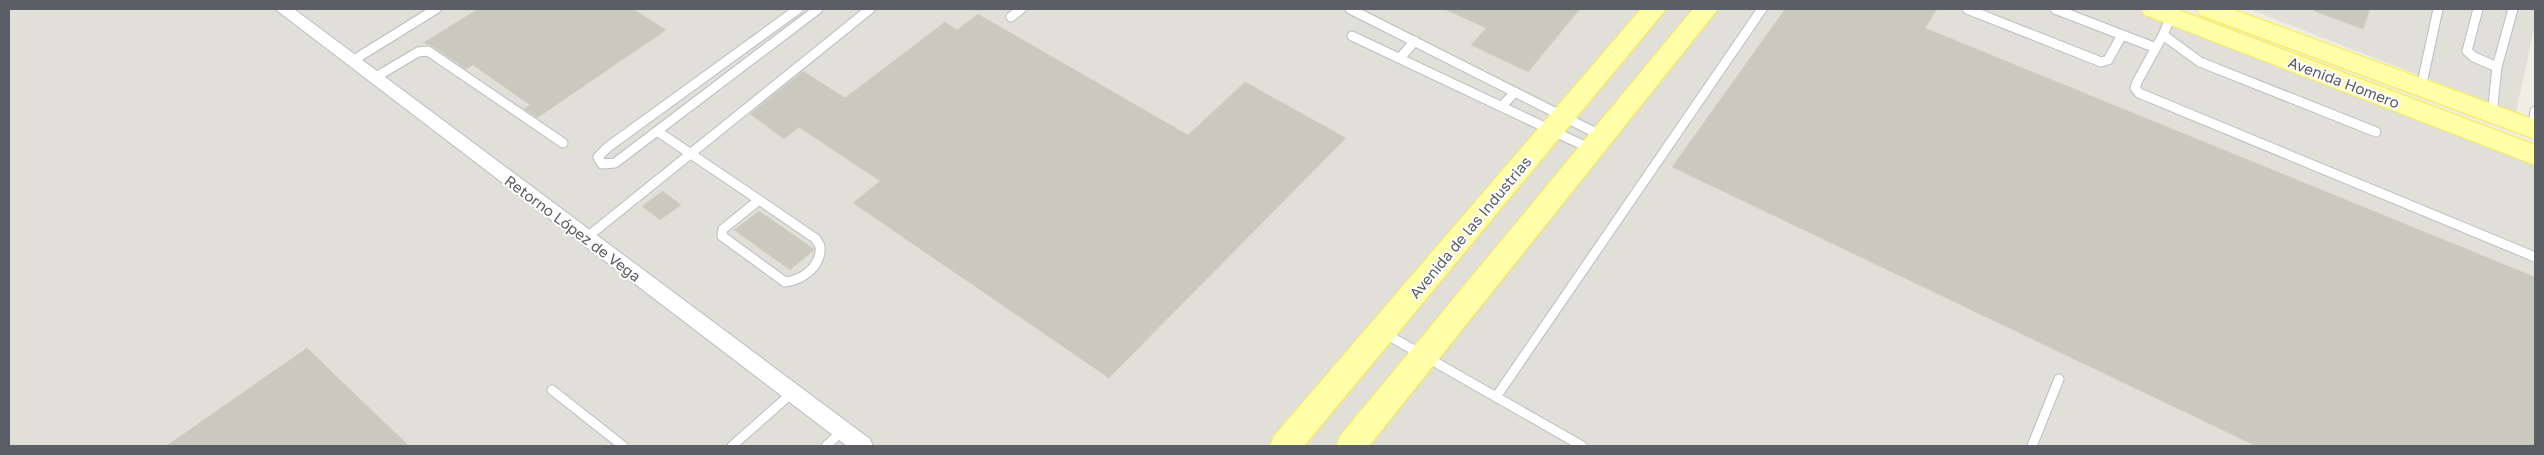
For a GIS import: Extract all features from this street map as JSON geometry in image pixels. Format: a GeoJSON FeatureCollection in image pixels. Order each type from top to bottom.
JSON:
{"type":"FeatureCollection","features":[{"type":"Feature","properties":{"kind":"main road","name":"Avenida de las Industrias"},"geometry":{"type":"LineString","coordinates":[[1285,446],[1654,9]]}},
{"type":"Feature","properties":{"kind":"main road"},"geometry":{"type":"LineString","coordinates":[[1351,446],[1706,9]]}},
{"type":"Feature","properties":{"kind":"main road","name":"Avenida Homero"},"geometry":{"type":"LineString","coordinates":[[2208,9],[2492,115],[2534,123]]}},
{"type":"Feature","properties":{"kind":"main road","name":"Avenida Homero"},"geometry":{"type":"LineString","coordinates":[[2165,17],[2535,155]]}},
{"type":"Feature","properties":{"kind":"street","name":"Retorno López de Vega"},"geometry":{"type":"LineString","coordinates":[[283,9],[863,446]]}},
{"type":"Feature","properties":{"kind":"lane"},"geometry":{"type":"LineString","coordinates":[[352,61],[436,9]]}},
{"type":"Feature","properties":{"kind":"lane"},"geometry":{"type":"LineString","coordinates":[[798,9],[608,147],[598,156],[602,164],[615,163],[818,9]]}},
{"type":"Feature","properties":{"kind":"lane"},"geometry":{"type":"LineString","coordinates":[[586,238],[870,9]]}},
{"type":"Feature","properties":{"kind":"lane"},"geometry":{"type":"LineString","coordinates":[[1012,17],[1021,9]]}},
{"type":"Feature","properties":{"kind":"lane"},"geometry":{"type":"LineString","coordinates":[[1350,9],[1515,92],[1558,123],[1597,142]]}},
{"type":"Feature","properties":{"kind":"lane"},"geometry":{"type":"LineString","coordinates":[[1496,397],[1762,9]]}},
{"type":"Feature","properties":{"kind":"lane"},"geometry":{"type":"LineString","coordinates":[[1966,9],[2101,62],[2108,60],[2122,35]]}},
{"type":"Feature","properties":{"kind":"lane"},"geometry":{"type":"LineString","coordinates":[[2055,9],[2156,48]]}},
{"type":"Feature","properties":{"kind":"lane"},"geometry":{"type":"LineString","coordinates":[[2421,88],[2438,9]]}},
{"type":"Feature","properties":{"kind":"lane"},"geometry":{"type":"LineString","coordinates":[[2478,9],[2467,51],[2474,57],[2498,67]]}},
{"type":"Feature","properties":{"kind":"lane"},"geometry":{"type":"LineString","coordinates":[[2492,115],[2498,67],[2513,9]]}},
{"type":"Feature","properties":{"kind":"lane"},"geometry":{"type":"LineString","coordinates":[[2165,17],[2156,48],[2135,88],[2140,93],[2535,257]]}},
{"type":"Feature","properties":{"kind":"lane"},"geometry":{"type":"LineString","coordinates":[[2165,17],[2200,62],[2376,132]]}},
{"type":"Feature","properties":{"kind":"lane"},"geometry":{"type":"LineString","coordinates":[[1352,36],[1502,106],[1558,123],[1597,142]]}},
{"type":"Feature","properties":{"kind":"lane"},"geometry":{"type":"LineString","coordinates":[[1400,58],[1415,42]]}},
{"type":"Feature","properties":{"kind":"lane"},"geometry":{"type":"LineString","coordinates":[[374,78],[418,52],[428,51],[563,143]]}},
{"type":"Feature","properties":{"kind":"lane"},"geometry":{"type":"LineString","coordinates":[[1502,106],[1515,92]]}},
{"type":"Feature","properties":{"kind":"lane"},"geometry":{"type":"LineString","coordinates":[[657,131],[691,152],[820,242],[822,248],[818,262],[793,282],[785,282],[722,236],[723,229],[759,200]]}},
{"type":"Feature","properties":{"kind":"lane"},"geometry":{"type":"LineString","coordinates":[[1381,331],[1582,446]]}},
{"type":"Feature","properties":{"kind":"lane"},"geometry":{"type":"LineString","coordinates":[[2032,446],[2059,379]]}},
{"type":"Feature","properties":{"kind":"lane"},"geometry":{"type":"LineString","coordinates":[[552,390],[623,446]]}},
{"type":"Feature","properties":{"kind":"lane"},"geometry":{"type":"LineString","coordinates":[[732,446],[792,393]]}},
{"type":"Feature","properties":{"kind":"lane"},"geometry":{"type":"LineString","coordinates":[[826,446],[842,431]]}},
{"type":"Feature","properties":{"kind":"shaded area"},"geometry":{"type":"Polygon","coordinates":[[[9,9],[2145,9],[2535,157],[2535,446],[9,446],[9,9]]]}},
{"type":"Feature","properties":{"kind":"shaded area"},"geometry":{"type":"Polygon","coordinates":[[[2249,9],[2535,9],[2535,24],[2516,113],[2249,9]]]}},
{"type":"Feature","properties":{"kind":"building"},"geometry":{"type":"Polygon","coordinates":[[[478,9],[633,9],[666,30],[537,118],[524,109],[530,105],[473,65],[466,69],[432,46],[423,43],[478,9]]]}},
{"type":"Feature","properties":{"kind":"building"},"geometry":{"type":"Polygon","coordinates":[[[1444,9],[1580,9],[1528,72],[1471,45],[1486,28],[1444,9]]]}},
{"type":"Feature","properties":{"kind":"building"},"geometry":{"type":"Polygon","coordinates":[[[1785,9],[1937,9],[1925,28],[2535,277],[2535,446],[2256,446],[1672,167],[1785,9]]]}},
{"type":"Feature","properties":{"kind":"building"},"geometry":{"type":"Polygon","coordinates":[[[2314,9],[2370,9],[2363,29],[2314,11],[2314,9]]]}},
{"type":"Feature","properties":{"kind":"building"},"geometry":{"type":"Polygon","coordinates":[[[978,14],[1188,135],[1245,82],[1346,138],[1109,378],[853,203],[880,181],[799,127],[784,139],[750,114],[803,71],[845,98],[945,22],[957,30],[978,14]]]}},
{"type":"Feature","properties":{"kind":"building"},"geometry":{"type":"Polygon","coordinates":[[[663,191],[681,205],[660,220],[642,206],[663,191]]]}},
{"type":"Feature","properties":{"kind":"building"},"geometry":{"type":"Polygon","coordinates":[[[759,211],[814,250],[790,270],[734,230],[759,211]]]}},
{"type":"Feature","properties":{"kind":"building"},"geometry":{"type":"Polygon","coordinates":[[[307,348],[409,446],[166,446],[307,348]]]}}]}
